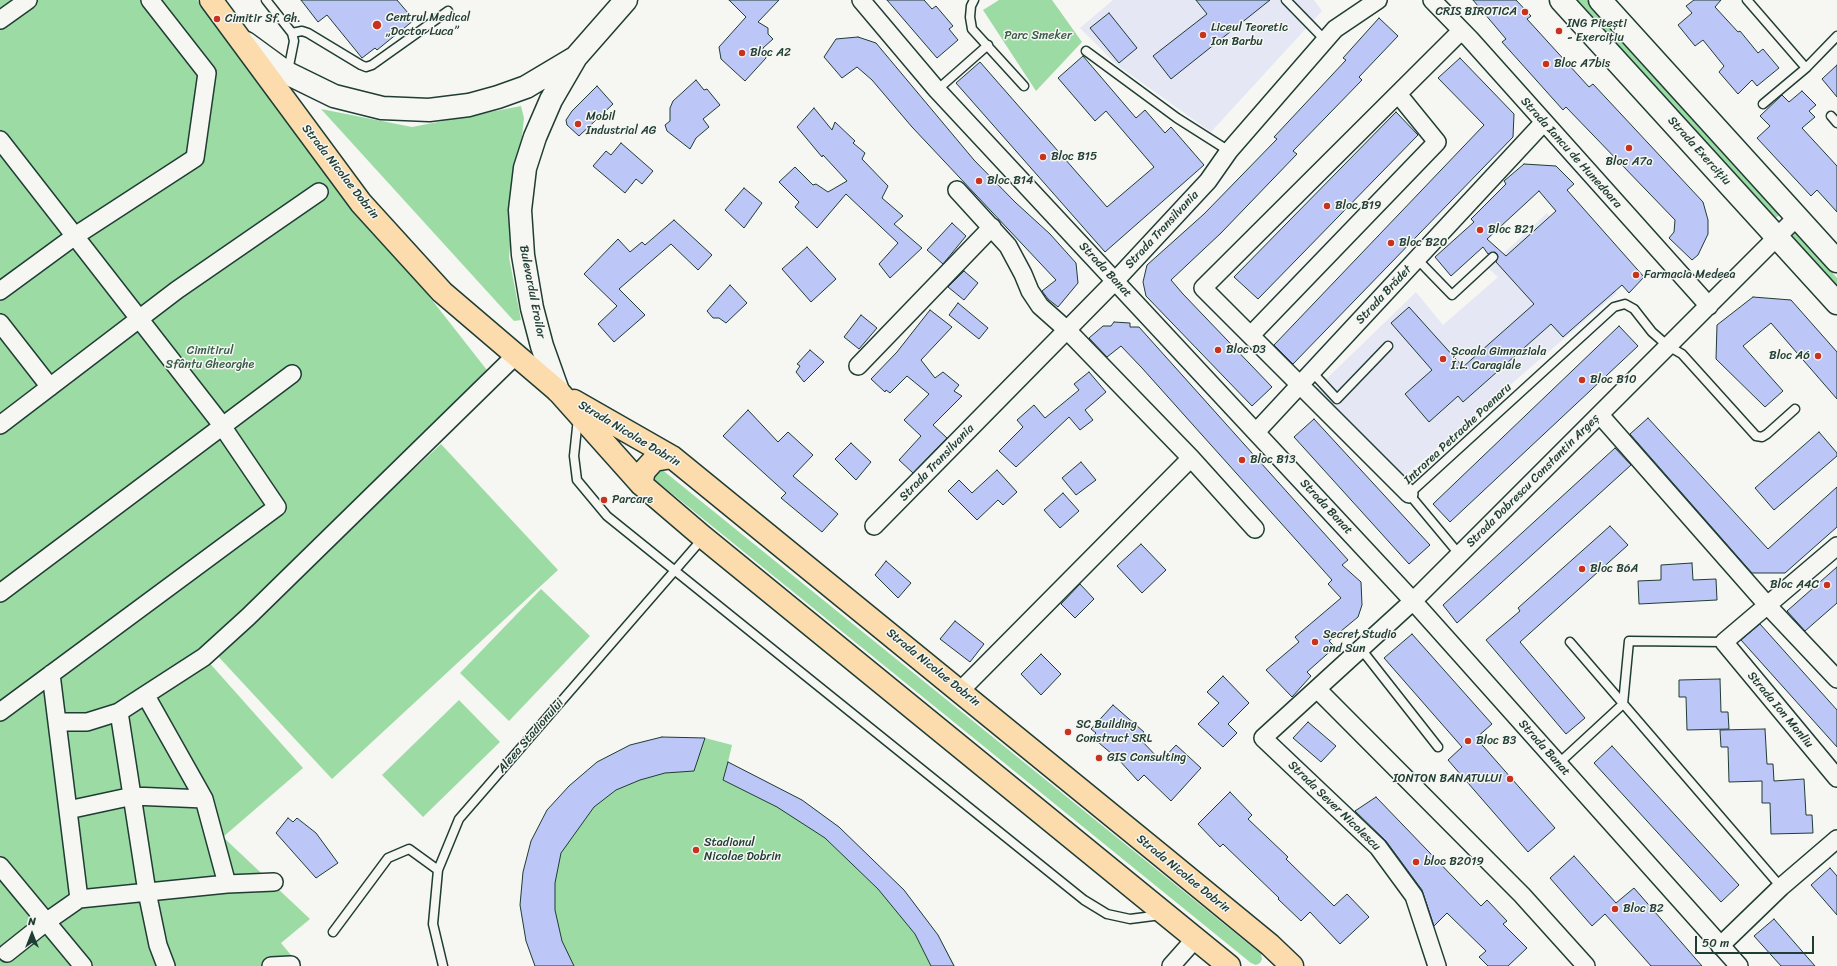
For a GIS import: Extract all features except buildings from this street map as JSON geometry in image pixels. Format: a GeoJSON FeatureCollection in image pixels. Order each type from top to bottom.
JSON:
{"type":"FeatureCollection","features":[{"type":"Feature","properties":{"kind":"main road","name":"Strada Nicolae Dobrin"},"geometry":{"type":"LineString","coordinates":[[217,2],[241,40],[361,204],[442,292],[558,392],[642,484],[703,537],[1228,966]]}},
{"type":"Feature","properties":{"kind":"main road","name":"Strada Nicolae Dobrin"},"geometry":{"type":"LineString","coordinates":[[558,392],[672,457],[960,690],[1271,956],[1292,966]]}},
{"type":"Feature","properties":{"kind":"main road"},"geometry":{"type":"LineString","coordinates":[[642,484],[644,471],[654,460],[672,457]]}},
{"type":"Feature","properties":{"kind":"street"},"geometry":{"type":"LineString","coordinates":[[0,20],[28,0]]}},
{"type":"Feature","properties":{"kind":"street"},"geometry":{"type":"LineString","coordinates":[[0,290],[75,236],[195,158],[206,73],[150,0]]}},
{"type":"Feature","properties":{"kind":"street","name":"Bulevardul Eroilor"},"geometry":{"type":"LineString","coordinates":[[558,392],[542,346],[532,308],[523,255],[520,210],[525,168],[535,136],[551,100],[576,57],[626,0]]}},
{"type":"Feature","properties":{"kind":"street","name":"Strada Banat"},"geometry":{"type":"LineString","coordinates":[[861,0],[938,90],[1413,601],[1739,966]]}},
{"type":"Feature","properties":{"kind":"street","name":"Strada Transilvania"},"geometry":{"type":"LineString","coordinates":[[874,526],[1115,281],[1208,180],[1229,151],[1335,29],[1378,0]]}},
{"type":"Feature","properties":{"kind":"street","name":"Strada Iancu de Hunedoara"},"geometry":{"type":"LineString","coordinates":[[1432,0],[1709,306]]}},
{"type":"Feature","properties":{"kind":"street","name":"Strada Exercițiu"},"geometry":{"type":"LineString","coordinates":[[1561,0],[1837,303]]}},
{"type":"Feature","properties":{"kind":"street"},"geometry":{"type":"LineString","coordinates":[[1600,0],[1837,261]]}},
{"type":"Feature","properties":{"kind":"street"},"geometry":{"type":"LineString","coordinates":[[1409,494],[1203,288],[1461,31]]}},
{"type":"Feature","properties":{"kind":"street","name":"Bulevardul Eroilor"},"geometry":{"type":"LineString","coordinates":[[241,40],[287,73],[334,96],[382,108],[429,110],[469,105],[519,90],[576,57]]}},
{"type":"Feature","properties":{"kind":"street"},"geometry":{"type":"LineString","coordinates":[[1251,335],[1437,142],[1398,94]]}},
{"type":"Feature","properties":{"kind":"street","name":"Strada Brădet"},"geometry":{"type":"LineString","coordinates":[[1256,432],[1544,122]]}},
{"type":"Feature","properties":{"kind":"street"},"geometry":{"type":"LineString","coordinates":[[0,140],[222,427],[277,507],[0,712]]}},
{"type":"Feature","properties":{"kind":"street"},"geometry":{"type":"LineString","coordinates":[[957,190],[1008,246],[1030,291],[1040,306],[1067,330],[1191,458],[1255,529]]}},
{"type":"Feature","properties":{"kind":"street"},"geometry":{"type":"LineString","coordinates":[[0,425],[177,290],[319,192]]}},
{"type":"Feature","properties":{"kind":"street","name":"Strada Dobrescu Constantin Argeș"},"geometry":{"type":"LineString","coordinates":[[1263,738],[1413,601],[1600,416],[1797,217]]}},
{"type":"Feature","properties":{"kind":"street"},"geometry":{"type":"LineString","coordinates":[[858,366],[992,227]]}},
{"type":"Feature","properties":{"kind":"street"},"geometry":{"type":"LineString","coordinates":[[0,323],[50,387]]}},
{"type":"Feature","properties":{"kind":"street"},"geometry":{"type":"LineString","coordinates":[[57,722],[87,722],[118,712],[146,696],[204,657],[243,622],[516,355]]}},
{"type":"Feature","properties":{"kind":"street"},"geometry":{"type":"LineString","coordinates":[[0,593],[292,374]]}},
{"type":"Feature","properties":{"kind":"street"},"geometry":{"type":"LineString","coordinates":[[1600,416],[1768,606],[1837,679]]}},
{"type":"Feature","properties":{"kind":"street"},"geometry":{"type":"LineString","coordinates":[[960,690],[1191,458]]}},
{"type":"Feature","properties":{"kind":"street"},"geometry":{"type":"LineString","coordinates":[[1724,642],[1837,546]]}},
{"type":"Feature","properties":{"kind":"street","name":"Strada Ion Manliu"},"geometry":{"type":"LineString","coordinates":[[1724,642],[1837,778]]}},
{"type":"Feature","properties":{"kind":"street"},"geometry":{"type":"LineString","coordinates":[[51,674],[79,899]]}},
{"type":"Feature","properties":{"kind":"street"},"geometry":{"type":"LineString","coordinates":[[1317,689],[1522,895],[1586,966]]}},
{"type":"Feature","properties":{"kind":"street"},"geometry":{"type":"LineString","coordinates":[[146,696],[204,799],[227,884]]}},
{"type":"Feature","properties":{"kind":"street"},"geometry":{"type":"LineString","coordinates":[[118,712],[133,796],[147,892],[158,945],[166,966]]}},
{"type":"Feature","properties":{"kind":"street","name":"Strada Sever Nicolescu"},"geometry":{"type":"LineString","coordinates":[[1263,738],[1378,847],[1414,896],[1438,966]]}},
{"type":"Feature","properties":{"kind":"street"},"geometry":{"type":"LineString","coordinates":[[68,810],[133,796],[204,799]]}},
{"type":"Feature","properties":{"kind":"street"},"geometry":{"type":"LineString","coordinates":[[1720,946],[1781,887],[1837,840]]}},
{"type":"Feature","properties":{"kind":"street"},"geometry":{"type":"LineString","coordinates":[[0,866],[83,966]]}},
{"type":"Feature","properties":{"kind":"street"},"geometry":{"type":"LineString","coordinates":[[7,953],[46,922],[79,899],[227,884],[274,882]]}},
{"type":"Feature","properties":{"kind":"street"},"geometry":{"type":"LineString","coordinates":[[1172,966],[1195,939]]}},
{"type":"Feature","properties":{"kind":"street"},"geometry":{"type":"LineString","coordinates":[[271,966],[291,965]]}},
{"type":"Feature","properties":{"kind":"lane"},"geometry":{"type":"LineString","coordinates":[[266,0],[292,33],[294,41],[287,73]]}},
{"type":"Feature","properties":{"kind":"lane"},"geometry":{"type":"LineString","coordinates":[[974,0],[971,6],[970,17],[972,29],[1024,86]]}},
{"type":"Feature","properties":{"kind":"lane"},"geometry":{"type":"LineString","coordinates":[[1286,0],[1325,40]]}},
{"type":"Feature","properties":{"kind":"lane"},"geometry":{"type":"LineString","coordinates":[[1747,0],[1806,68]]}},
{"type":"Feature","properties":{"kind":"lane"},"geometry":{"type":"LineString","coordinates":[[292,33],[302,30],[360,65],[366,67],[372,65],[448,11]]}},
{"type":"Feature","properties":{"kind":"lane"},"geometry":{"type":"LineString","coordinates":[[1763,104],[1806,68],[1837,36]]}},
{"type":"Feature","properties":{"kind":"lane"},"geometry":{"type":"LineString","coordinates":[[938,90],[988,45]]}},
{"type":"Feature","properties":{"kind":"lane"},"geometry":{"type":"LineString","coordinates":[[1086,51],[1177,118],[1229,151]]}},
{"type":"Feature","properties":{"kind":"lane"},"geometry":{"type":"LineString","coordinates":[[1831,116],[1837,123]]}},
{"type":"Feature","properties":{"kind":"lane"},"geometry":{"type":"LineString","coordinates":[[1417,259],[1452,295],[1494,257]]}},
{"type":"Feature","properties":{"kind":"lane","name":"Intrarea Petrache Poenaru"},"geometry":{"type":"LineString","coordinates":[[1459,554],[1409,494],[1614,307],[1625,304],[1634,309],[1652,332],[1668,346],[1682,354],[1756,436],[1762,437],[1767,434],[1795,409]]}},
{"type":"Feature","properties":{"kind":"lane"},"geometry":{"type":"LineString","coordinates":[[1312,372],[1337,399],[1388,346]]}},
{"type":"Feature","properties":{"kind":"lane"},"geometry":{"type":"LineString","coordinates":[[578,414],[574,456],[577,480],[607,516],[1084,900],[1107,914],[1130,919],[1165,914]]}},
{"type":"Feature","properties":{"kind":"lane","name":"Aleea Stadionului"},"geometry":{"type":"LineString","coordinates":[[443,966],[433,924],[438,870],[459,819],[703,537]]}},
{"type":"Feature","properties":{"kind":"lane"},"geometry":{"type":"LineString","coordinates":[[1570,642],[1781,887]]}},
{"type":"Feature","properties":{"kind":"lane"},"geometry":{"type":"LineString","coordinates":[[1558,764],[1623,704],[1630,642],[1724,642]]}},
{"type":"Feature","properties":{"kind":"lane"},"geometry":{"type":"LineString","coordinates":[[1361,649],[1438,748]]}},
{"type":"Feature","properties":{"kind":"lane"},"geometry":{"type":"LineString","coordinates":[[333,932],[388,858],[408,849],[438,870]]}},
{"type":"Feature","properties":{"kind":"shaded area"},"geometry":{"type":"Polygon","coordinates":[[[1113,0],[1314,0],[1322,11],[1211,132],[1117,65],[1080,28],[1113,0]]]}},
{"type":"Feature","properties":{"kind":"shaded area","name":"Școala Gimnaziala I.L. Caragiale"},"geometry":{"type":"Polygon","coordinates":[[[1547,213],[1617,293],[1402,478],[1316,389],[1416,292],[1443,325],[1498,277],[1488,268],[1547,213]]]}},
{"type":"Feature","properties":{"kind":"green space","name":"Cimitirul Sfântu Gheorghe"},"geometry":{"type":"Polygon","coordinates":[[[0,0],[197,0],[490,374],[206,659],[303,768],[223,837],[310,919],[281,943],[300,966],[0,966],[0,0]]]}},
{"type":"Feature","properties":{"kind":"green space","name":"Parc Smeker"},"geometry":{"type":"Polygon","coordinates":[[[999,0],[1052,0],[1082,42],[1036,91],[983,10],[999,0]]]}},
{"type":"Feature","properties":{"kind":"green space"},"geometry":{"type":"Polygon","coordinates":[[[1575,0],[1587,0],[1781,214],[1774,219],[1575,0]]]}},
{"type":"Feature","properties":{"kind":"green space"},"geometry":{"type":"Polygon","coordinates":[[[521,106],[524,118],[509,257],[521,320],[514,321],[321,109],[412,127],[521,106]]]}},
{"type":"Feature","properties":{"kind":"green space"},"geometry":{"type":"Polygon","coordinates":[[[1794,230],[1837,278],[1837,288],[1789,234],[1794,230]]]}},
{"type":"Feature","properties":{"kind":"green space"},"geometry":{"type":"Polygon","coordinates":[[[441,444],[558,570],[332,779],[215,653],[441,444]]]}},
{"type":"Feature","properties":{"kind":"green space"},"geometry":{"type":"Polygon","coordinates":[[[660,468],[1261,954],[1262,959],[1260,963],[1256,965],[1251,963],[654,479],[653,475],[660,468]]]}},
{"type":"Feature","properties":{"kind":"green space"},"geometry":{"type":"Polygon","coordinates":[[[541,589],[590,636],[509,721],[460,673],[541,589]]]}},
{"type":"Feature","properties":{"kind":"green space"},"geometry":{"type":"Polygon","coordinates":[[[459,700],[500,742],[423,817],[382,775],[459,700]]]}},
{"type":"Feature","properties":{"kind":"green space","name":"Stadionul Nicolae Dobrin"},"geometry":{"type":"Polygon","coordinates":[[[662,737],[705,738],[732,745],[728,762],[802,800],[839,827],[904,890],[938,935],[955,966],[535,966],[526,941],[520,905],[523,872],[547,810],[569,786],[597,762],[630,745],[662,737]]]}},
{"type":"Feature","properties":{"kind":"place","name":"CRIS BIROTICA"},"geometry":{"type":"Point","coordinates":[1525,12]}},
{"type":"Feature","properties":{"kind":"place","name":"Cimitir Sf. Gh."},"geometry":{"type":"Point","coordinates":[217,19]}},
{"type":"Feature","properties":{"kind":"place","name":"Centrul Medical „Doctor Luca”"},"geometry":{"type":"Point","coordinates":[377,25]}},
{"type":"Feature","properties":{"kind":"place","name":"ING Pitești - Exercițiu"},"geometry":{"type":"Point","coordinates":[1559,31]}},
{"type":"Feature","properties":{"kind":"place","name":"Liceul Teoretic Ion Barbu"},"geometry":{"type":"Point","coordinates":[1203,35]}},
{"type":"Feature","properties":{"kind":"place","name":"Bloc A2"},"geometry":{"type":"Point","coordinates":[742,53]}},
{"type":"Feature","properties":{"kind":"place","name":"Bloc A7bis"},"geometry":{"type":"Point","coordinates":[1546,64]}},
{"type":"Feature","properties":{"kind":"place","name":"Mobil Industrial AG"},"geometry":{"type":"Point","coordinates":[578,124]}},
{"type":"Feature","properties":{"kind":"place","name":"Bloc A7a"},"geometry":{"type":"Point","coordinates":[1629,148]}},
{"type":"Feature","properties":{"kind":"place","name":"Bloc B15"},"geometry":{"type":"Point","coordinates":[1043,157]}},
{"type":"Feature","properties":{"kind":"place","name":"Bloc B14"},"geometry":{"type":"Point","coordinates":[979,181]}},
{"type":"Feature","properties":{"kind":"place","name":"Bloc B19"},"geometry":{"type":"Point","coordinates":[1327,206]}},
{"type":"Feature","properties":{"kind":"place","name":"Bloc B21"},"geometry":{"type":"Point","coordinates":[1480,230]}},
{"type":"Feature","properties":{"kind":"place","name":"Bloc B20"},"geometry":{"type":"Point","coordinates":[1391,243]}},
{"type":"Feature","properties":{"kind":"place","name":"Farmacia Medeea"},"geometry":{"type":"Point","coordinates":[1636,275]}},
{"type":"Feature","properties":{"kind":"place","name":"Bloc D3"},"geometry":{"type":"Point","coordinates":[1218,350]}},
{"type":"Feature","properties":{"kind":"place","name":"Bloc A6"},"geometry":{"type":"Point","coordinates":[1818,356]}},
{"type":"Feature","properties":{"kind":"place","name":"Școala Gimnaziala I.L. Caragiale"},"geometry":{"type":"Point","coordinates":[1443,359]}},
{"type":"Feature","properties":{"kind":"place","name":"Bloc B10"},"geometry":{"type":"Point","coordinates":[1582,380]}},
{"type":"Feature","properties":{"kind":"place","name":"Bloc B13"},"geometry":{"type":"Point","coordinates":[1242,460]}},
{"type":"Feature","properties":{"kind":"place","name":"Parcare"},"geometry":{"type":"Point","coordinates":[604,500]}},
{"type":"Feature","properties":{"kind":"place","name":"Bloc B6A"},"geometry":{"type":"Point","coordinates":[1582,569]}},
{"type":"Feature","properties":{"kind":"place","name":"Bloc A4C"},"geometry":{"type":"Point","coordinates":[1827,585]}},
{"type":"Feature","properties":{"kind":"place","name":"Secret Studio and Sun"},"geometry":{"type":"Point","coordinates":[1315,642]}},
{"type":"Feature","properties":{"kind":"place","name":"SC Building Construct SRL"},"geometry":{"type":"Point","coordinates":[1068,732]}},
{"type":"Feature","properties":{"kind":"place","name":"Bloc B3"},"geometry":{"type":"Point","coordinates":[1468,741]}},
{"type":"Feature","properties":{"kind":"place","name":"GIS Consulting"},"geometry":{"type":"Point","coordinates":[1099,758]}},
{"type":"Feature","properties":{"kind":"place","name":"IONTON BANATULUI"},"geometry":{"type":"Point","coordinates":[1510,779]}},
{"type":"Feature","properties":{"kind":"place","name":"Stadionul Nicolae Dobrin"},"geometry":{"type":"Point","coordinates":[696,850]}},
{"type":"Feature","properties":{"kind":"place","name":"bloc B2019"},"geometry":{"type":"Point","coordinates":[1416,862]}},
{"type":"Feature","properties":{"kind":"place","name":"Bloc B2"},"geometry":{"type":"Point","coordinates":[1615,909]}}]}
